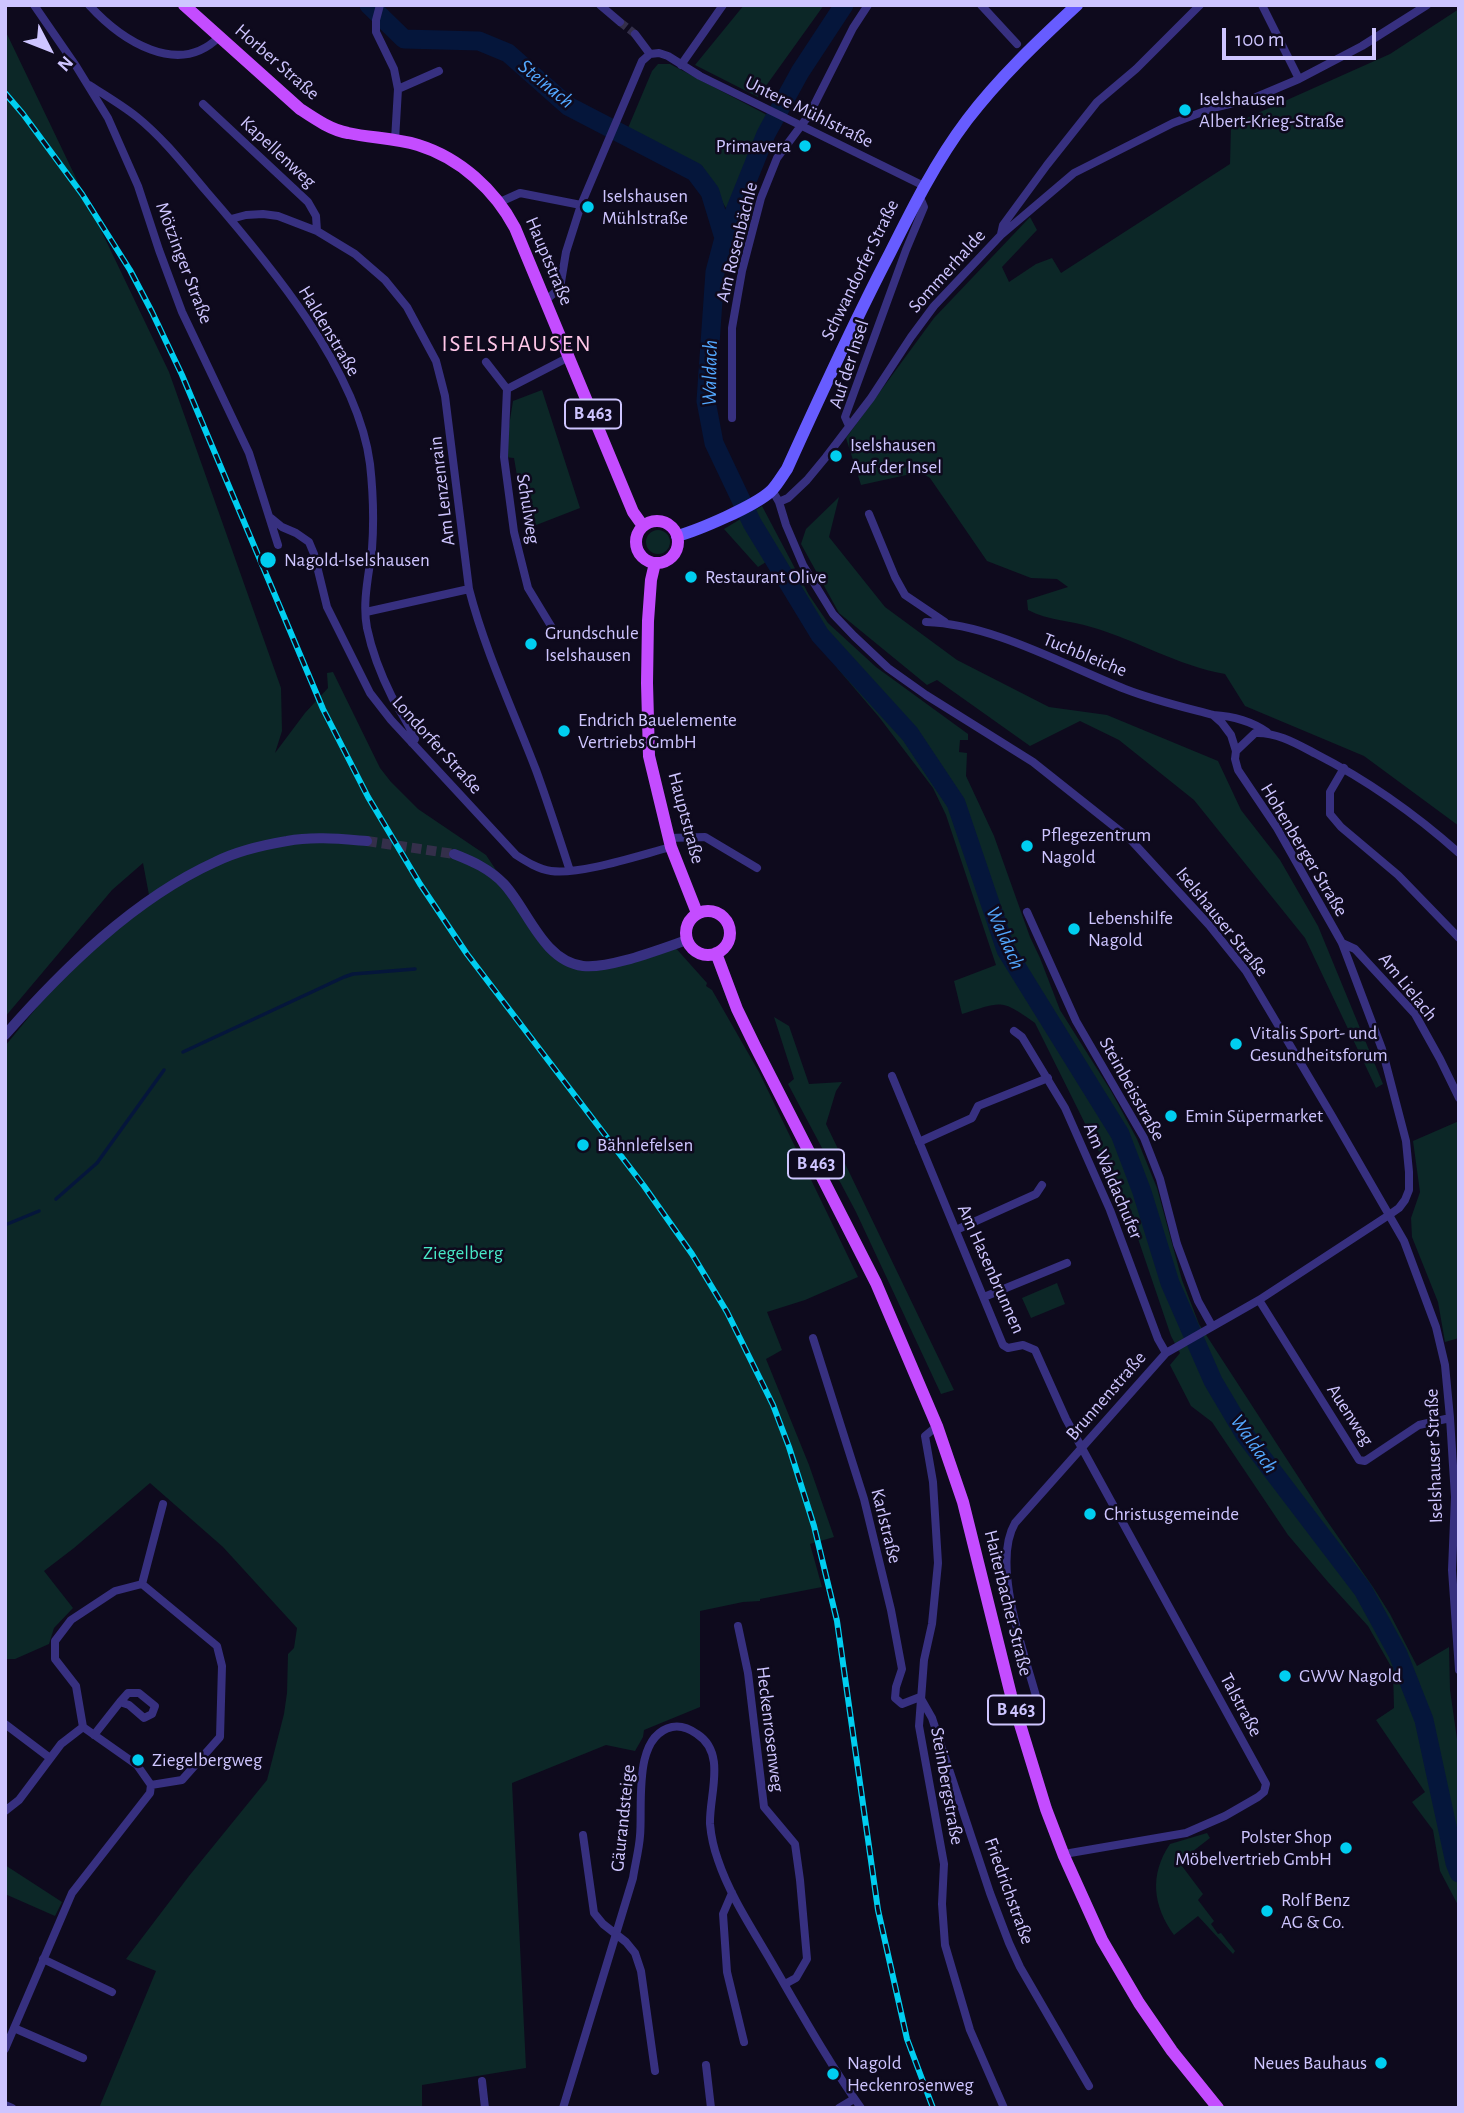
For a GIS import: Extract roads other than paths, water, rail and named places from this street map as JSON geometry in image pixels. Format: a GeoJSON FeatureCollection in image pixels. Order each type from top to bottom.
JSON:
{"type":"FeatureCollection","features":[{"type":"Feature","properties":{"kind":"main road","name":"Horber Straße"},"geometry":{"type":"LineString","coordinates":[[184,5],[300,109],[320,122],[345,133],[395,140]]}},
{"type":"Feature","properties":{"kind":"main road","name":"Schwandorfer Straße"},"geometry":{"type":"LineString","coordinates":[[677,536],[776,496],[859,312],[921,191],[979,104],[1026,53],[1077,5]]}},
{"type":"Feature","properties":{"kind":"main road","name":"Hauptstraße"},"geometry":{"type":"LineString","coordinates":[[395,140],[436,152],[459,165],[484,184],[500,202],[515,228],[546,300],[633,512],[643,526]]}},
{"type":"Feature","properties":{"kind":"main road"},"geometry":{"type":"LineString","coordinates":[[656,521],[670,526],[677,536],[678,543],[673,556],[662,563],[655,564],[643,558],[636,546],[638,532],[643,526],[656,521]]}},
{"type":"Feature","properties":{"kind":"main road","name":"Hauptstraße"},"geometry":{"type":"LineString","coordinates":[[655,564],[648,621],[649,756],[669,842],[697,913]]}},
{"type":"Feature","properties":{"kind":"main road"},"geometry":{"type":"LineString","coordinates":[[697,913],[718,913],[728,923],[729,937],[722,949],[716,953],[709,955],[695,951],[687,940],[688,922],[697,913]]}},
{"type":"Feature","properties":{"kind":"main road","name":"Haiterbacher Straße"},"geometry":{"type":"LineString","coordinates":[[716,953],[737,1009],[876,1283],[937,1426],[963,1502],[1011,1695],[1046,1810],[1064,1856],[1102,1940],[1139,2003],[1218,2108]]}},
{"type":"Feature","properties":{"kind":"street","name":"Mötzinger Straße"},"geometry":{"type":"LineString","coordinates":[[34,5],[89,85],[108,118],[138,186],[182,312],[249,453],[278,545]]}},
{"type":"Feature","properties":{"kind":"street"},"geometry":{"type":"LineString","coordinates":[[89,5],[110,25],[147,48],[161,53],[189,55],[211,45],[219,37]]}},
{"type":"Feature","properties":{"kind":"street"},"geometry":{"type":"LineString","coordinates":[[380,5],[376,32],[394,69],[398,89],[395,140]]}},
{"type":"Feature","properties":{"kind":"street"},"geometry":{"type":"LineString","coordinates":[[600,5],[620,22]]}},
{"type":"Feature","properties":{"kind":"street"},"geometry":{"type":"LineString","coordinates":[[681,65],[723,5]]}},
{"type":"Feature","properties":{"kind":"street","name":"Am Rosenbächle"},"geometry":{"type":"LineString","coordinates":[[732,418],[732,328],[742,271],[761,198],[777,158],[809,115],[853,28],[868,5]]}},
{"type":"Feature","properties":{"kind":"street"},"geometry":{"type":"LineString","coordinates":[[981,5],[1017,44]]}},
{"type":"Feature","properties":{"kind":"street","name":"Sommerhalde"},"geometry":{"type":"LineString","coordinates":[[776,496],[788,498],[807,480],[871,398],[934,306],[1001,235],[1003,225],[1046,164],[1097,102],[1136,69],[1200,5]]}},
{"type":"Feature","properties":{"kind":"street"},"geometry":{"type":"LineString","coordinates":[[1262,5],[1299,79]]}},
{"type":"Feature","properties":{"kind":"street"},"geometry":{"type":"LineString","coordinates":[[1001,235],[1074,173],[1173,123],[1213,108],[1254,98],[1299,79],[1362,47],[1427,5]]}},
{"type":"Feature","properties":{"kind":"street"},"geometry":{"type":"LineString","coordinates":[[546,300],[560,288],[566,252],[581,205],[635,74],[642,61],[650,54],[635,34]]}},
{"type":"Feature","properties":{"kind":"street","name":"Untere Mühlstraße"},"geometry":{"type":"LineString","coordinates":[[650,54],[668,56],[921,191]]}},
{"type":"Feature","properties":{"kind":"street"},"geometry":{"type":"LineString","coordinates":[[398,89],[439,71]]}},
{"type":"Feature","properties":{"kind":"street","name":"Haldenstraße"},"geometry":{"type":"LineString","coordinates":[[89,85],[136,116],[160,138],[231,219],[292,298],[336,366],[360,421],[370,463],[372,545],[367,626],[375,658],[415,739],[412,743]]}},
{"type":"Feature","properties":{"kind":"street","name":"Kapellenweg"},"geometry":{"type":"LineString","coordinates":[[203,104],[308,202],[316,216],[317,231]]}},
{"type":"Feature","properties":{"kind":"street","name":"Auf der Insel"},"geometry":{"type":"LineString","coordinates":[[849,426],[845,416],[849,404],[905,250],[924,207],[921,191]]}},
{"type":"Feature","properties":{"kind":"street"},"geometry":{"type":"LineString","coordinates":[[500,202],[520,193],[581,205]]}},
{"type":"Feature","properties":{"kind":"street","name":"Am Lenzenrain"},"geometry":{"type":"LineString","coordinates":[[231,219],[246,215],[278,216],[317,231],[355,254],[385,280],[407,307],[436,361],[449,423],[469,589],[480,625],[537,772],[570,871]]}},
{"type":"Feature","properties":{"kind":"street"},"geometry":{"type":"LineString","coordinates":[[486,362],[507,389],[569,358]]}},
{"type":"Feature","properties":{"kind":"street","name":"Schulweg"},"geometry":{"type":"LineString","coordinates":[[507,389],[504,457],[514,532],[528,588],[551,626]]}},
{"type":"Feature","properties":{"kind":"street","name":"Iselshauser Straße"},"geometry":{"type":"LineString","coordinates":[[776,496],[803,565],[833,614],[854,636],[888,668],[1032,762],[1078,796],[1129,839],[1209,925],[1246,971],[1389,1215],[1404,1241],[1436,1327],[1445,1365],[1455,1497],[1452,1570],[1459,1670]]}},
{"type":"Feature","properties":{"kind":"street","name":"Tuchbleiche"},"geometry":{"type":"LineString","coordinates":[[869,514],[905,595],[946,623]]}},
{"type":"Feature","properties":{"kind":"street","name":"Londorfer Straße"},"geometry":{"type":"LineString","coordinates":[[269,517],[309,542],[327,607],[370,693],[412,743],[516,855],[535,866],[570,871],[669,842],[705,837],[757,867]]}},
{"type":"Feature","properties":{"kind":"street"},"geometry":{"type":"LineString","coordinates":[[366,612],[469,589]]}},
{"type":"Feature","properties":{"kind":"street","name":"Tuchbleiche"},"geometry":{"type":"LineString","coordinates":[[926,622],[946,623],[1001,639],[1052,657],[1126,689],[1213,715],[1246,721],[1267,732]]}},
{"type":"Feature","properties":{"kind":"street"},"geometry":{"type":"LineString","coordinates":[[1213,715],[1231,735],[1236,751],[1255,733],[1267,732],[1287,739],[1370,783],[1459,853]]}},
{"type":"Feature","properties":{"kind":"street","name":"Hohenberger Straße"},"geometry":{"type":"LineString","coordinates":[[1236,751],[1238,770],[1283,837],[1342,943],[1382,1049],[1406,1141],[1409,1189],[1399,1208],[1389,1215]]}},
{"type":"Feature","properties":{"kind":"street"},"geometry":{"type":"LineString","coordinates":[[1344,768],[1329,792],[1330,814],[1341,827],[1398,875],[1459,938]]}},
{"type":"Feature","properties":{"kind":"street"},"geometry":{"type":"LineString","coordinates":[[5,1035],[37,999],[109,932],[186,876],[217,860],[289,840],[320,838],[367,841]]}},
{"type":"Feature","properties":{"kind":"street"},"geometry":{"type":"LineString","coordinates":[[454,854],[474,862],[503,883],[544,942],[561,958],[583,966],[602,964],[629,959],[687,940]]}},
{"type":"Feature","properties":{"kind":"street","name":"Steinbeisstraße"},"geometry":{"type":"LineString","coordinates":[[1027,912],[1076,1021],[1144,1138],[1160,1179],[1177,1244],[1198,1301],[1212,1326]]}},
{"type":"Feature","properties":{"kind":"street","name":"Am Lielach"},"geometry":{"type":"LineString","coordinates":[[1342,943],[1356,949],[1415,1014],[1459,1098]]}},
{"type":"Feature","properties":{"kind":"street","name":"Am Waldachufer"},"geometry":{"type":"LineString","coordinates":[[1014,1031],[1022,1037],[1065,1108],[1105,1199],[1158,1339],[1166,1353]]}},
{"type":"Feature","properties":{"kind":"street","name":"Am Hasenbrunnen"},"geometry":{"type":"LineString","coordinates":[[892,1076],[1003,1345],[1007,1348],[1023,1345],[1035,1350],[1082,1448]]}},
{"type":"Feature","properties":{"kind":"street"},"geometry":{"type":"LineString","coordinates":[[919,1142],[972,1118],[978,1106],[1048,1078]]}},
{"type":"Feature","properties":{"kind":"street"},"geometry":{"type":"LineString","coordinates":[[956,1230],[1036,1194],[1042,1185]]}},
{"type":"Feature","properties":{"kind":"street","name":"Brunnenstraße"},"geometry":{"type":"LineString","coordinates":[[1036,1696],[1013,1614],[1005,1563],[1009,1533],[1015,1523],[1157,1360],[1259,1300],[1389,1215]]}},
{"type":"Feature","properties":{"kind":"street"},"geometry":{"type":"LineString","coordinates":[[984,1297],[1067,1263]]}},
{"type":"Feature","properties":{"kind":"street","name":"Auenweg"},"geometry":{"type":"LineString","coordinates":[[1259,1300],[1359,1460],[1365,1461],[1378,1454],[1419,1425],[1450,1418]]}},
{"type":"Feature","properties":{"kind":"street","name":"Karlstraße"},"geometry":{"type":"LineString","coordinates":[[813,1338],[864,1499],[891,1610],[902,1669],[895,1698],[902,1704],[920,1697]]}},
{"type":"Feature","properties":{"kind":"street","name":"Steinbergstraße"},"geometry":{"type":"LineString","coordinates":[[937,1426],[925,1436],[933,1482],[938,1563],[932,1624],[924,1660],[919,1726],[944,1864],[945,1945],[970,2030],[1004,2108]]}},
{"type":"Feature","properties":{"kind":"street","name":"Talstraße"},"geometry":{"type":"LineString","coordinates":[[1064,1856],[1186,1833],[1236,1810],[1266,1789],[1266,1784],[1082,1448]]}},
{"type":"Feature","properties":{"kind":"street"},"geometry":{"type":"LineString","coordinates":[[142,1584],[163,1504]]}},
{"type":"Feature","properties":{"kind":"street"},"geometry":{"type":"LineString","coordinates":[[5,2049],[72,1893],[150,1794],[151,1785],[137,1765],[83,1727],[76,1686],[55,1659],[55,1641],[71,1620],[107,1596],[115,1591],[142,1584]]}},
{"type":"Feature","properties":{"kind":"street"},"geometry":{"type":"LineString","coordinates":[[142,1584],[217,1646],[222,1666],[220,1737],[182,1780],[151,1785]]}},
{"type":"Feature","properties":{"kind":"street","name":"Heckenrosenweg"},"geometry":{"type":"LineString","coordinates":[[738,1626],[748,1673],[764,1807],[795,1844],[800,1880],[807,1959],[796,1978],[785,1984]]}},
{"type":"Feature","properties":{"kind":"street","name":"Friedrichstraße"},"geometry":{"type":"LineString","coordinates":[[920,1697],[932,1718],[1009,1943],[1089,2085]]}},
{"type":"Feature","properties":{"kind":"street"},"geometry":{"type":"LineString","coordinates":[[94,1735],[120,1702]]}},
{"type":"Feature","properties":{"kind":"street"},"geometry":{"type":"LineString","coordinates":[[5,1724],[50,1758]]}},
{"type":"Feature","properties":{"kind":"street"},"geometry":{"type":"LineString","coordinates":[[5,1811],[19,1800],[61,1744],[83,1727]]}},
{"type":"Feature","properties":{"kind":"street","name":"Gäurandsteige"},"geometry":{"type":"LineString","coordinates":[[563,2108],[633,1878],[640,1839],[641,1779],[646,1751],[654,1739],[673,1727],[691,1731],[702,1738],[711,1749],[714,1778],[710,1824],[718,1859],[732,1892],[861,2108]]}},
{"type":"Feature","properties":{"kind":"street"},"geometry":{"type":"LineString","coordinates":[[583,1835],[594,1913],[603,1924],[626,1942],[635,1954],[641,1971],[656,2071]]}},
{"type":"Feature","properties":{"kind":"street"},"geometry":{"type":"LineString","coordinates":[[732,1892],[723,1914],[727,1972],[744,2042]]}},
{"type":"Feature","properties":{"kind":"street"},"geometry":{"type":"LineString","coordinates":[[43,1959],[112,1992]]}},
{"type":"Feature","properties":{"kind":"street"},"geometry":{"type":"LineString","coordinates":[[14,2028],[83,2058]]}},
{"type":"Feature","properties":{"kind":"street"},"geometry":{"type":"LineString","coordinates":[[706,2065],[711,2108]]}},
{"type":"Feature","properties":{"kind":"street"},"geometry":{"type":"LineString","coordinates":[[482,2081],[485,2108]]}},
{"type":"Feature","properties":{"kind":"street"},"geometry":{"type":"LineString","coordinates":[[839,2108],[854,2099]]}},
{"type":"Feature","properties":{"kind":"street"},"geometry":{"type":"LineString","coordinates":[[5,2105],[12,2108]]}},
{"type":"Feature","properties":{"kind":"waterway","name":"Steinach"},"geometry":{"type":"LineString","coordinates":[[369,5],[404,39],[479,41],[508,53],[568,106],[695,172],[710,192],[724,238]]}},
{"type":"Feature","properties":{"kind":"waterway","name":"Waldach"},"geometry":{"type":"LineString","coordinates":[[844,5],[800,72],[766,134],[724,238],[715,272],[706,401],[714,443],[752,523],[820,635],[910,734],[956,803],[1006,950],[1120,1134],[1142,1192],[1170,1283],[1213,1381],[1245,1435],[1363,1590],[1398,1654],[1424,1720],[1459,1873]]}},
{"type":"Feature","properties":{"kind":"waterway"},"geometry":{"type":"LineString","coordinates":[[183,1052],[344,977],[415,969]]}},
{"type":"Feature","properties":{"kind":"waterway"},"geometry":{"type":"LineString","coordinates":[[56,1199],[97,1163],[164,1070]]}},
{"type":"Feature","properties":{"kind":"waterway"},"geometry":{"type":"LineString","coordinates":[[5,1225],[39,1211]]}},
{"type":"Feature","properties":{"kind":"tunnel"},"geometry":{"type":"LineString","coordinates":[[620,22],[635,34]]}},
{"type":"Feature","properties":{"kind":"tunnel"},"geometry":{"type":"LineString","coordinates":[[367,841],[454,854]]}},
{"type":"Feature","properties":{"kind":"railway"},"geometry":{"type":"LineString","coordinates":[[5,93],[82,194],[130,270],[152,312],[182,375],[323,709],[368,797],[420,884],[467,954],[644,1186],[692,1254],[727,1312],[773,1405],[814,1526],[837,1621],[878,1910],[907,2039],[933,2108]]}},
{"type":"Feature","properties":{"kind":"place","name":"Iselshausen Albert-Krieg-Straße"},"geometry":{"type":"Point","coordinates":[1185,110]}},
{"type":"Feature","properties":{"kind":"place","name":"Primavera"},"geometry":{"type":"Point","coordinates":[805,146]}},
{"type":"Feature","properties":{"kind":"place","name":"Iselshausen Mühlstraße"},"geometry":{"type":"Point","coordinates":[588,207]}},
{"type":"Feature","properties":{"kind":"place","name":"Iselshausen Auf der Insel"},"geometry":{"type":"Point","coordinates":[836,456]}},
{"type":"Feature","properties":{"kind":"place","name":"Nagold-Iselshausen"},"geometry":{"type":"Point","coordinates":[268,560]}},
{"type":"Feature","properties":{"kind":"place","name":"Restaurant Olive"},"geometry":{"type":"Point","coordinates":[691,577]}},
{"type":"Feature","properties":{"kind":"place","name":"Grundschule Iselshausen"},"geometry":{"type":"Point","coordinates":[531,644]}},
{"type":"Feature","properties":{"kind":"place","name":"Endrich Bauelemente Vertriebs GmbH"},"geometry":{"type":"Point","coordinates":[564,731]}},
{"type":"Feature","properties":{"kind":"place","name":"Pflegezentrum Nagold"},"geometry":{"type":"Point","coordinates":[1027,846]}},
{"type":"Feature","properties":{"kind":"place","name":"Lebenshilfe Nagold"},"geometry":{"type":"Point","coordinates":[1074,929]}},
{"type":"Feature","properties":{"kind":"place","name":"Vitalis Sport- und Gesundheitsforum"},"geometry":{"type":"Point","coordinates":[1236,1044]}},
{"type":"Feature","properties":{"kind":"place","name":"Emin Süpermarket"},"geometry":{"type":"Point","coordinates":[1171,1116]}},
{"type":"Feature","properties":{"kind":"place","name":"Bähnlefelsen"},"geometry":{"type":"Point","coordinates":[583,1145]}},
{"type":"Feature","properties":{"kind":"place","name":"Christusgemeinde"},"geometry":{"type":"Point","coordinates":[1090,1514]}},
{"type":"Feature","properties":{"kind":"place","name":"GWW Nagold"},"geometry":{"type":"Point","coordinates":[1285,1676]}},
{"type":"Feature","properties":{"kind":"place","name":"Ziegelbergweg"},"geometry":{"type":"Point","coordinates":[138,1760]}},
{"type":"Feature","properties":{"kind":"place","name":"Polster Shop Möbelvertrieb GmbH"},"geometry":{"type":"Point","coordinates":[1346,1848]}},
{"type":"Feature","properties":{"kind":"place","name":"Rolf Benz AG & Co."},"geometry":{"type":"Point","coordinates":[1267,1911]}},
{"type":"Feature","properties":{"kind":"place","name":"Neues Bauhaus"},"geometry":{"type":"Point","coordinates":[1381,2063]}},
{"type":"Feature","properties":{"kind":"place","name":"Nagold Heckenrosenweg"},"geometry":{"type":"Point","coordinates":[833,2074]}},
{"type":"Feature","properties":{"kind":"district","name":"ISELSHAUSEN"},"geometry":{"type":"Point","coordinates":[517,344]}},
{"type":"Feature","properties":{"kind":"park label","name":"Ziegelberg"},"geometry":{"type":"Point","coordinates":[463,1253]}}]}
